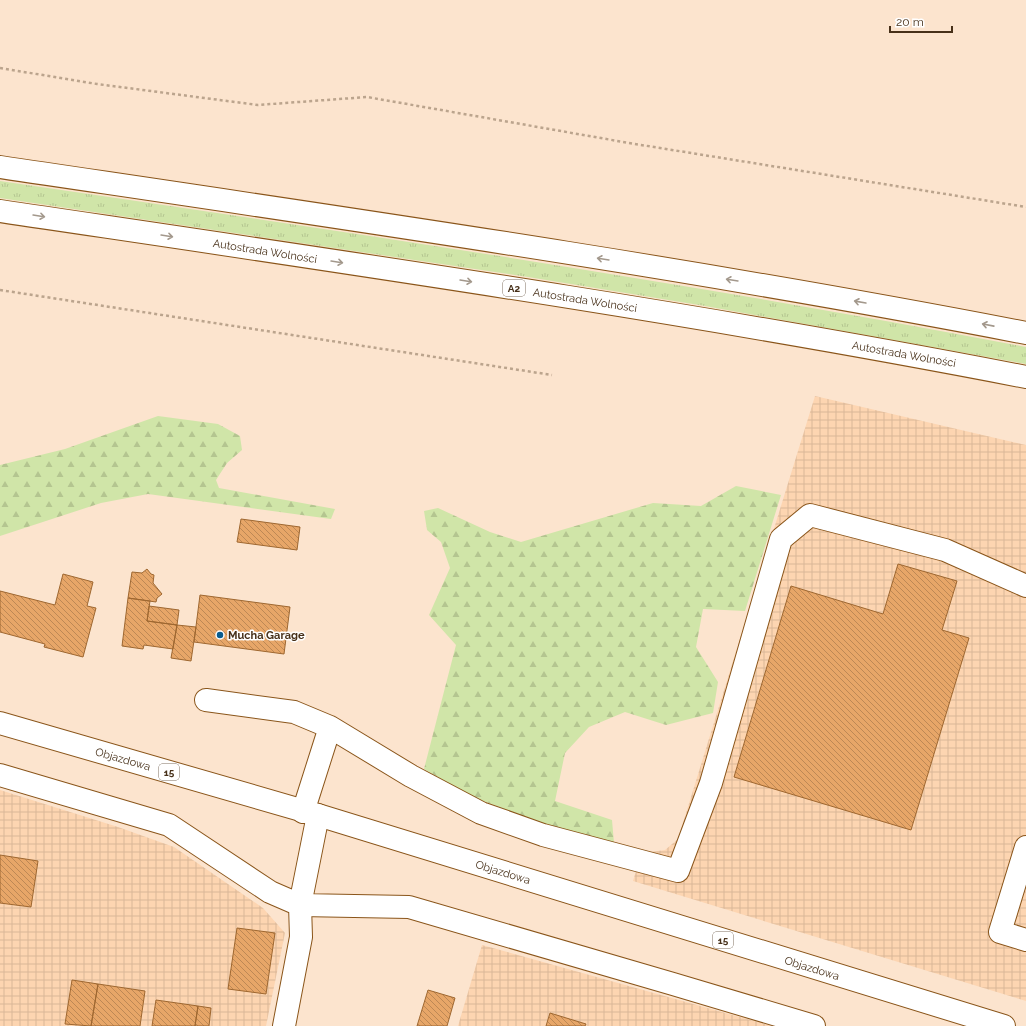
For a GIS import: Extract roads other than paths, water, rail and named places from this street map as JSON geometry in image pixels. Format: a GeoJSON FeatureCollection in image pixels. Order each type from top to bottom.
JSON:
{"type":"FeatureCollection","features":[{"type":"Feature","properties":{"kind":"main road"},"geometry":{"type":"LineString","coordinates":[[0,167],[567,253],[748,283],[1026,333]]}},
{"type":"Feature","properties":{"kind":"main road","name":"Autostrada Wolności"},"geometry":{"type":"LineString","coordinates":[[0,211],[556,295],[775,331],[1026,377]]}},
{"type":"Feature","properties":{"kind":"main road"},"geometry":{"type":"LineString","coordinates":[[206,700],[294,712],[330,726],[411,776],[481,813],[543,835],[678,871],[711,783],[781,539],[810,515],[946,550],[1026,586]]}},
{"type":"Feature","properties":{"kind":"main road","name":"Objazdowa"},"geometry":{"type":"LineString","coordinates":[[0,723],[311,813],[1004,1026]]}},
{"type":"Feature","properties":{"kind":"main road"},"geometry":{"type":"LineString","coordinates":[[284,1026],[301,937],[300,905],[311,813],[330,726]]}},
{"type":"Feature","properties":{"kind":"main road"},"geometry":{"type":"LineString","coordinates":[[0,774],[169,825],[270,892],[300,905],[409,907],[814,1026]]}},
{"type":"Feature","properties":{"kind":"main road"},"geometry":{"type":"LineString","coordinates":[[1026,847],[1000,932],[1026,940]]}},
{"type":"Feature","properties":{"kind":"place","name":"Mucha Garage"},"geometry":{"type":"Point","coordinates":[220,635]}}]}
